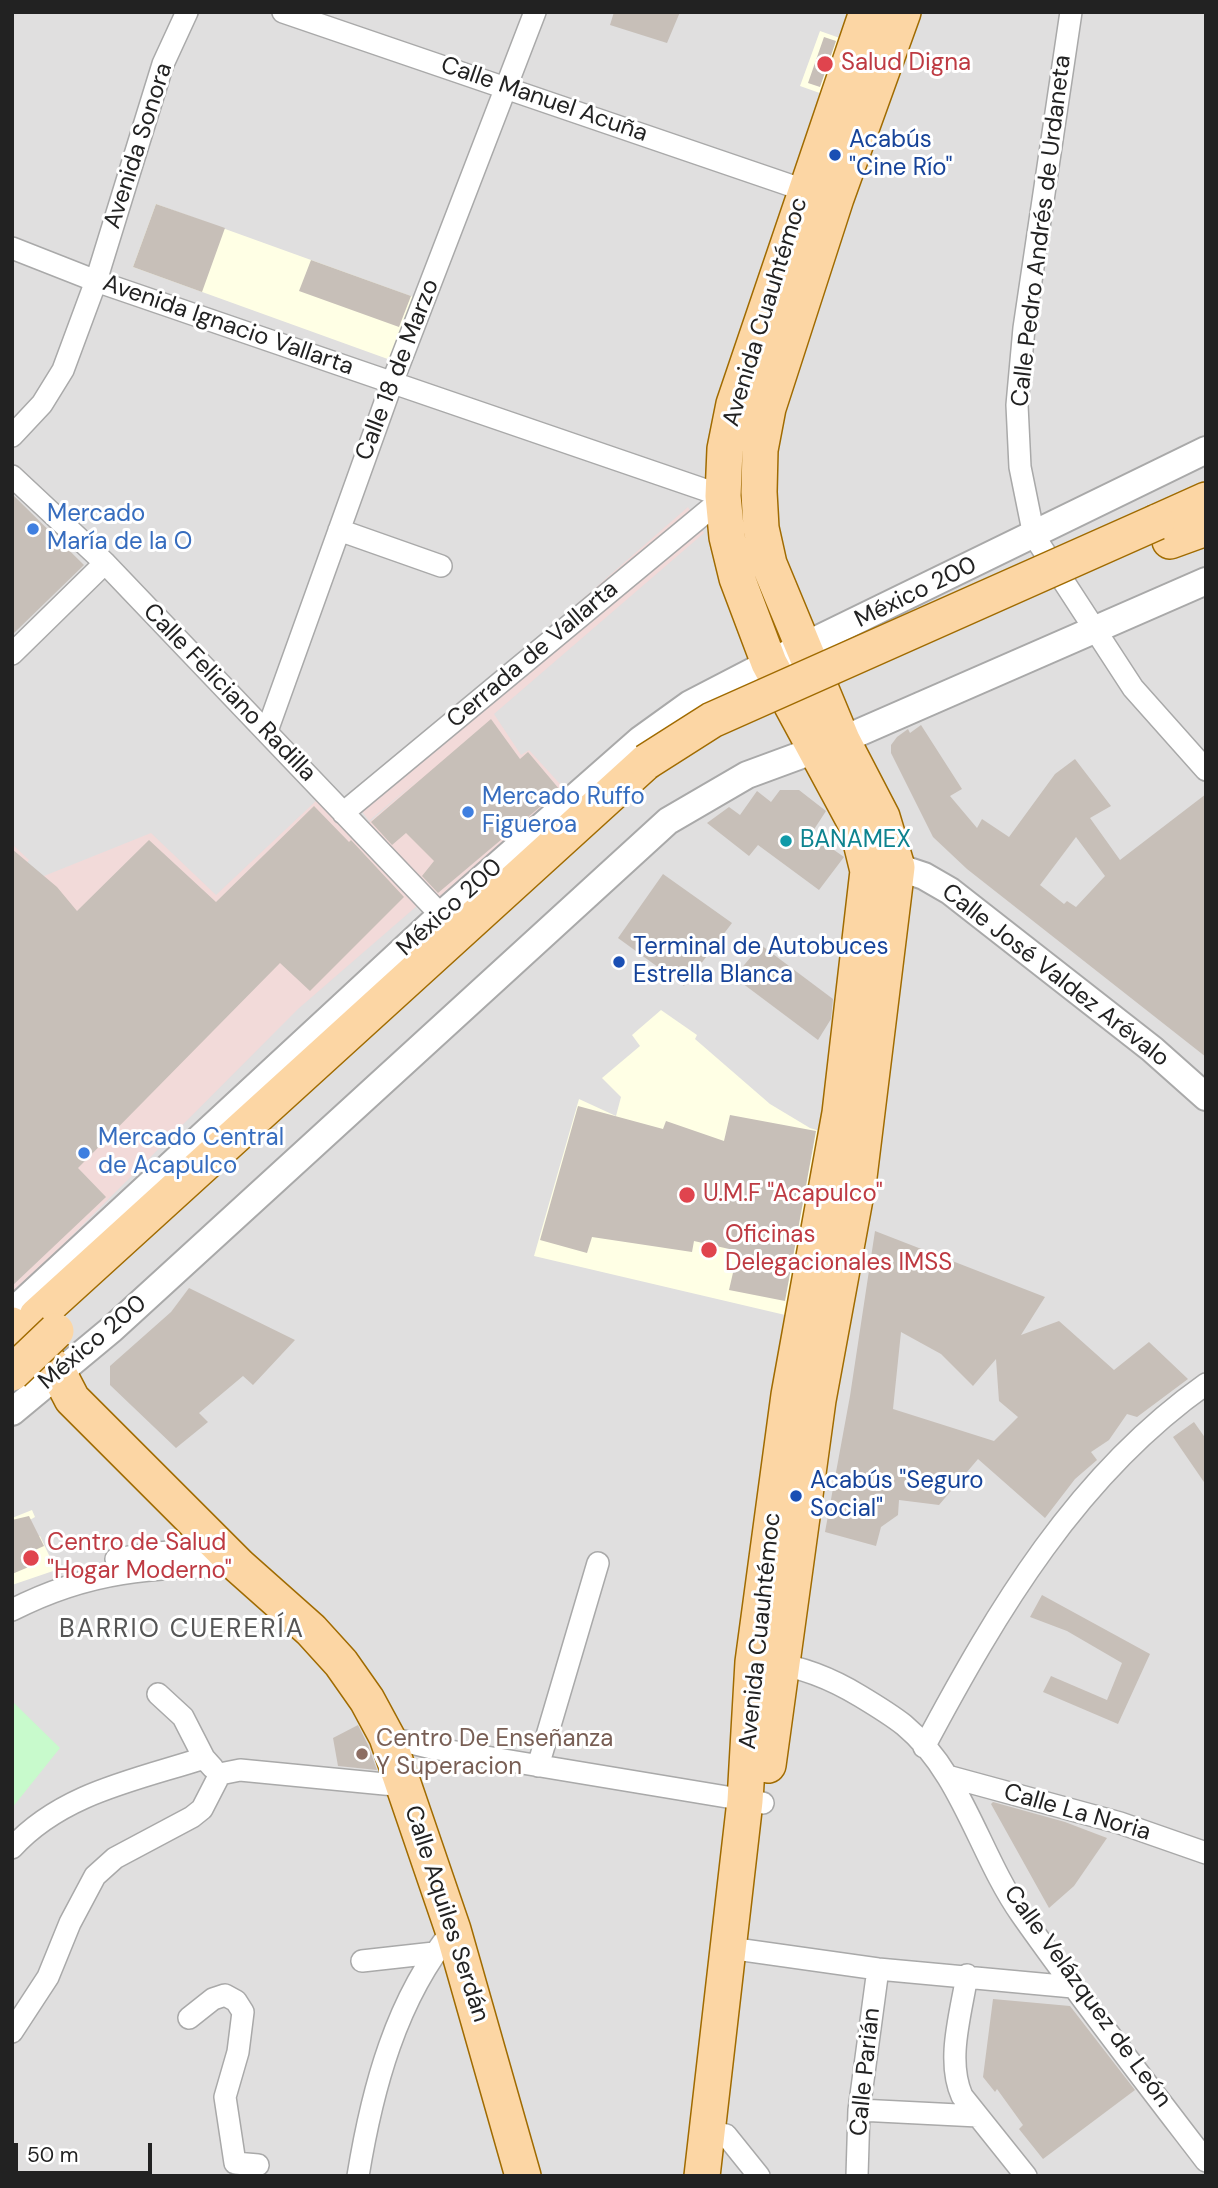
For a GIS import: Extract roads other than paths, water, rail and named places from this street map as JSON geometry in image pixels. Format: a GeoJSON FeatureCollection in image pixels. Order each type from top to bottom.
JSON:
{"type":"FeatureCollection","features":[{"type":"Feature","properties":{"kind":"main road","name":"Avenida Cuauhtémoc"},"geometry":{"type":"LineString","coordinates":[[767,1663],[859,1177],[897,867],[882,817],[769,663],[737,578],[727,537],[723,497],[725,449],[734,404],[804,190],[867,12]]}},
{"type":"Feature","properties":{"kind":"main road","name":"Avenida Cuauhtémoc"},"geometry":{"type":"LineString","coordinates":[[722,2176],[717,2133],[754,1802],[789,1395],[840,1113],[868,871],[857,825],[828,746],[802,648],[769,564],[761,528],[760,450],[768,408],[833,209],[903,12]]}},
{"type":"Feature","properties":{"kind":"main road"},"geometry":{"type":"LineString","coordinates":[[1163,532],[1206,500]]}},
{"type":"Feature","properties":{"kind":"main road"},"geometry":{"type":"LineString","coordinates":[[1163,532],[1206,528]]}},
{"type":"Feature","properties":{"kind":"main road","name":"México 200"},"geometry":{"type":"LineString","coordinates":[[29,1321],[712,720],[1163,532]]}},
{"type":"Feature","properties":{"kind":"main road"},"geometry":{"type":"LineString","coordinates":[[29,1321],[46,1382]]}},
{"type":"Feature","properties":{"kind":"main road"},"geometry":{"type":"LineString","coordinates":[[12,1340],[29,1321]]}},
{"type":"Feature","properties":{"kind":"main road","name":"Calle Aquiles Serdán"},"geometry":{"type":"LineString","coordinates":[[12,1358],[46,1382],[311,1630],[341,1663],[367,1700],[387,1737],[405,1786],[444,1942],[516,2174]]}},
{"type":"Feature","properties":{"kind":"main road","name":"Avenida Cuauhtémoc"},"geometry":{"type":"LineString","coordinates":[[702,2176],[717,2133]]}},
{"type":"Feature","properties":{"kind":"street","name":"Avenida Sonora"},"geometry":{"type":"LineString","coordinates":[[12,436],[42,404],[62,370],[96,281],[159,76],[187,12]]}},
{"type":"Feature","properties":{"kind":"street","name":"Calle Manuel Acuña"},"geometry":{"type":"LineString","coordinates":[[283,12],[804,190]]}},
{"type":"Feature","properties":{"kind":"street","name":"Calle 18 de Marzo"},"geometry":{"type":"LineString","coordinates":[[267,731],[392,383],[535,12]]}},
{"type":"Feature","properties":{"kind":"street","name":"Calle Pedro Andrés de Urdaneta"},"geometry":{"type":"LineString","coordinates":[[1071,12],[1024,327],[1017,405],[1020,467],[1034,536],[1093,631],[1133,688],[1206,770]]}},
{"type":"Feature","properties":{"kind":"street","name":"Avenida Ignacio Vallarta"},"geometry":{"type":"LineString","coordinates":[[12,248],[96,281],[723,497]]}},
{"type":"Feature","properties":{"kind":"street","name":"México 200"},"geometry":{"type":"LineString","coordinates":[[29,1321],[441,915],[640,740],[690,704],[769,663],[1206,450]]}},
{"type":"Feature","properties":{"kind":"street","name":"Calle Feliciano Radilla"},"geometry":{"type":"LineString","coordinates":[[12,476],[105,564],[441,915]]}},
{"type":"Feature","properties":{"kind":"street","name":"Cerrada de Vallarta"},"geometry":{"type":"LineString","coordinates":[[343,813],[723,497]]}},
{"type":"Feature","properties":{"kind":"street"},"geometry":{"type":"LineString","coordinates":[[339,530],[441,566]]}},
{"type":"Feature","properties":{"kind":"street"},"geometry":{"type":"LineString","coordinates":[[12,654],[105,564]]}},
{"type":"Feature","properties":{"kind":"street","name":"México 200"},"geometry":{"type":"LineString","coordinates":[[12,1412],[122,1320],[668,821],[747,775],[828,746],[1206,581]]}},
{"type":"Feature","properties":{"kind":"street","name":"Calle José Valdez Arévalo"},"geometry":{"type":"LineString","coordinates":[[897,867],[924,876],[950,891],[1152,1049],[1206,1097]]}},
{"type":"Feature","properties":{"kind":"street"},"geometry":{"type":"LineString","coordinates":[[924,1747],[1011,1593],[1058,1526],[1118,1460],[1182,1400],[1206,1384]]}},
{"type":"Feature","properties":{"kind":"street"},"geometry":{"type":"LineString","coordinates":[[12,1594],[74,1570],[120,1558],[231,1558]]}},
{"type":"Feature","properties":{"kind":"street"},"geometry":{"type":"LineString","coordinates":[[12,1610],[78,1581],[121,1571],[231,1558]]}},
{"type":"Feature","properties":{"kind":"street"},"geometry":{"type":"LineString","coordinates":[[538,1766],[598,1563]]}},
{"type":"Feature","properties":{"kind":"street","name":"Calle Velázquez de León"},"geometry":{"type":"LineString","coordinates":[[767,1663],[809,1670],[842,1685],[905,1726],[924,1747],[947,1776],[1018,1910],[1206,2161]]}},
{"type":"Feature","properties":{"kind":"street"},"geometry":{"type":"LineString","coordinates":[[158,1694],[183,1717],[204,1758],[220,1774]]}},
{"type":"Feature","properties":{"kind":"street"},"geometry":{"type":"LineString","coordinates":[[387,1737],[538,1766],[754,1802]]}},
{"type":"Feature","properties":{"kind":"street"},"geometry":{"type":"LineString","coordinates":[[12,1847],[44,1818],[77,1799],[204,1758]]}},
{"type":"Feature","properties":{"kind":"street"},"geometry":{"type":"LineString","coordinates":[[220,1774],[240,1770],[405,1786]]}},
{"type":"Feature","properties":{"kind":"street"},"geometry":{"type":"LineString","coordinates":[[12,2032],[48,1977],[70,1923],[95,1876],[115,1858],[202,1809],[220,1774]]}},
{"type":"Feature","properties":{"kind":"street","name":"Calle La Noria"},"geometry":{"type":"LineString","coordinates":[[947,1776],[1120,1823],[1206,1853]]}},
{"type":"Feature","properties":{"kind":"street"},"geometry":{"type":"LineString","coordinates":[[362,1961],[444,1942]]}},
{"type":"Feature","properties":{"kind":"street"},"geometry":{"type":"LineString","coordinates":[[358,2176],[376,2082],[444,1942]]}},
{"type":"Feature","properties":{"kind":"street"},"geometry":{"type":"LineString","coordinates":[[737,1949],[878,1969],[1073,1986]]}},
{"type":"Feature","properties":{"kind":"street","name":"Calle Parián"},"geometry":{"type":"LineString","coordinates":[[857,2176],[859,2110],[878,1969]]}},
{"type":"Feature","properties":{"kind":"street"},"geometry":{"type":"LineString","coordinates":[[967,1976],[954,2064],[956,2081],[962,2096],[1026,2176]]}},
{"type":"Feature","properties":{"kind":"street"},"geometry":{"type":"LineString","coordinates":[[189,2018],[212,1999],[225,1995],[236,2001],[243,2012],[238,2052],[225,2097],[231,2170],[258,2165]]}},
{"type":"Feature","properties":{"kind":"street"},"geometry":{"type":"LineString","coordinates":[[859,2110],[978,2116]]}},
{"type":"Feature","properties":{"kind":"street"},"geometry":{"type":"LineString","coordinates":[[717,2133],[758,2176]]}},
{"type":"Feature","properties":{"kind":"place","name":"Salud Digna"},"geometry":{"type":"Point","coordinates":[825,64]}},
{"type":"Feature","properties":{"kind":"place","name":"Acabús \"Cine Río\""},"geometry":{"type":"Point","coordinates":[835,155]}},
{"type":"Feature","properties":{"kind":"place","name":"Mercado María de la O"},"geometry":{"type":"Point","coordinates":[33,529]}},
{"type":"Feature","properties":{"kind":"place","name":"Mercado Ruffo Figueroa"},"geometry":{"type":"Point","coordinates":[468,812]}},
{"type":"Feature","properties":{"kind":"place","name":"BANAMEX"},"geometry":{"type":"Point","coordinates":[786,841]}},
{"type":"Feature","properties":{"kind":"place","name":"Terminal de Autobuces Estrella Blanca"},"geometry":{"type":"Point","coordinates":[619,962]}},
{"type":"Feature","properties":{"kind":"place","name":"Mercado Central de Acapulco"},"geometry":{"type":"Point","coordinates":[84,1153]}},
{"type":"Feature","properties":{"kind":"place","name":"U.M.F \"Acapulco\""},"geometry":{"type":"Point","coordinates":[687,1195]}},
{"type":"Feature","properties":{"kind":"place","name":"Oficinas Delegacionales IMSS"},"geometry":{"type":"Point","coordinates":[709,1250]}},
{"type":"Feature","properties":{"kind":"place","name":"Acabús \"Seguro Social\""},"geometry":{"type":"Point","coordinates":[796,1496]}},
{"type":"Feature","properties":{"kind":"place","name":"Centro de Salud \"Hogar Moderno\""},"geometry":{"type":"Point","coordinates":[31,1558]}},
{"type":"Feature","properties":{"kind":"place","name":"Centro De Enseñanza Y Superacion"},"geometry":{"type":"Point","coordinates":[362,1754]}},
{"type":"Feature","properties":{"kind":"district","name":"BARRIO CUERERÍA"},"geometry":{"type":"Point","coordinates":[182,1630]}}]}
